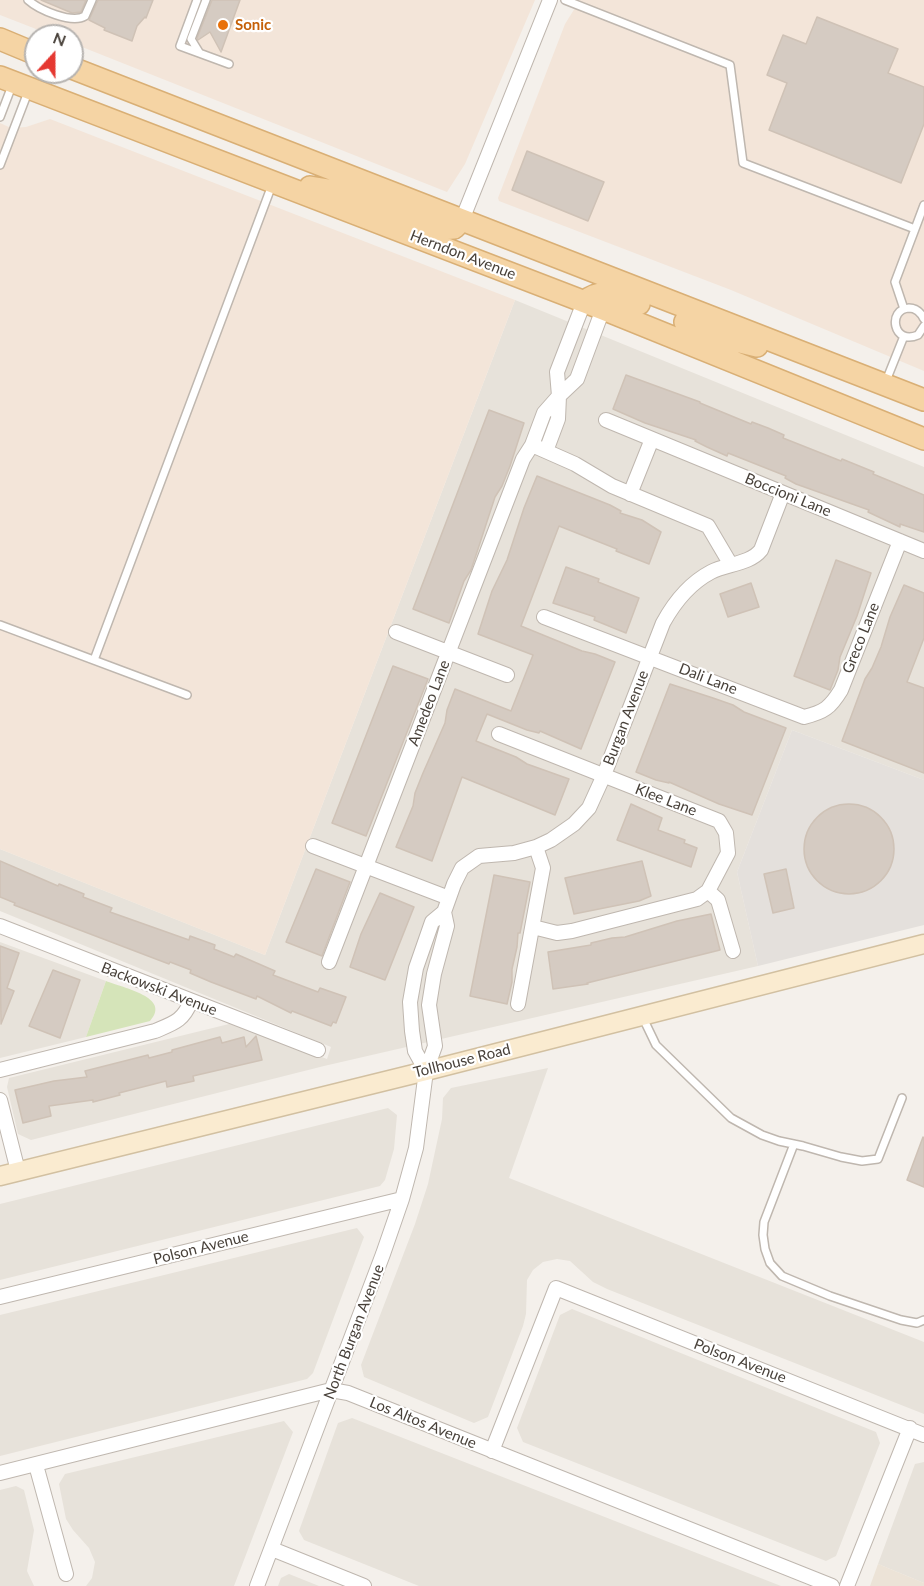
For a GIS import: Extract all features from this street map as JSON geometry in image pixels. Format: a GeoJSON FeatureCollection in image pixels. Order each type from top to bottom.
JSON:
{"type":"FeatureCollection","features":[{"type":"Feature","properties":{"kind":"main road"},"geometry":{"type":"LineString","coordinates":[[0,39],[24,49]]}},
{"type":"Feature","properties":{"kind":"main road"},"geometry":{"type":"LineString","coordinates":[[84,73],[924,400]]}},
{"type":"Feature","properties":{"kind":"main road","name":"Herndon Avenue"},"geometry":{"type":"LineString","coordinates":[[14,82],[594,306],[924,439]]}},
{"type":"Feature","properties":{"kind":"main road"},"geometry":{"type":"LineString","coordinates":[[273,182],[347,193],[440,229],[454,228],[462,220]]}},
{"type":"Feature","properties":{"kind":"main road"},"geometry":{"type":"LineString","coordinates":[[594,306],[592,295],[603,292],[614,294],[728,339],[840,366]]}},
{"type":"Feature","properties":{"kind":"street"},"geometry":{"type":"LineString","coordinates":[[462,220],[550,0]]}},
{"type":"Feature","properties":{"kind":"street"},"geometry":{"type":"LineString","coordinates":[[546,451],[558,419],[557,372],[594,306]]}},
{"type":"Feature","properties":{"kind":"street","name":"Amedeo Lane"},"geometry":{"type":"LineString","coordinates":[[329,962],[523,459],[532,445],[544,413],[577,380],[594,306]]}},
{"type":"Feature","properties":{"kind":"street","name":"Boccioni Lane"},"geometry":{"type":"LineString","coordinates":[[606,420],[924,551]]}},
{"type":"Feature","properties":{"kind":"street"},"geometry":{"type":"LineString","coordinates":[[630,494],[652,439]]}},
{"type":"Feature","properties":{"kind":"street"},"geometry":{"type":"LineString","coordinates":[[532,445],[575,464],[612,486],[708,526],[731,565]]}},
{"type":"Feature","properties":{"kind":"street","name":"Burgan Avenue"},"geometry":{"type":"LineString","coordinates":[[426,1071],[416,1051],[410,1002],[420,957],[432,922],[444,912],[462,868],[478,856],[514,853],[551,840],[574,824],[589,808],[604,776],[663,623],[674,604],[709,573],[756,557],[761,550],[783,493]]}},
{"type":"Feature","properties":{"kind":"street","name":"Greco Lane"},"geometry":{"type":"LineString","coordinates":[[804,717],[822,713],[841,690],[900,541]]}},
{"type":"Feature","properties":{"kind":"street","name":"Dali Lane"},"geometry":{"type":"LineString","coordinates":[[544,617],[804,717]]}},
{"type":"Feature","properties":{"kind":"street"},"geometry":{"type":"LineString","coordinates":[[396,632],[507,675]]}},
{"type":"Feature","properties":{"kind":"street","name":"Klee Lane"},"geometry":{"type":"LineString","coordinates":[[499,734],[719,820],[726,832],[728,853],[708,891]]}},
{"type":"Feature","properties":{"kind":"street"},"geometry":{"type":"LineString","coordinates":[[313,846],[449,898]]}},
{"type":"Feature","properties":{"kind":"street"},"geometry":{"type":"LineString","coordinates":[[518,1004],[543,868],[536,847]]}},
{"type":"Feature","properties":{"kind":"street"},"geometry":{"type":"LineString","coordinates":[[533,927],[557,933],[572,932],[697,899],[708,891],[718,900],[733,951]]}},
{"type":"Feature","properties":{"kind":"street","name":"Burgan Avenue"},"geometry":{"type":"LineString","coordinates":[[426,1071],[435,1047],[429,1005],[447,926],[444,912]]}},
{"type":"Feature","properties":{"kind":"street","name":"Backowski Avenue"},"geometry":{"type":"LineString","coordinates":[[0,926],[318,1050]]}},
{"type":"Feature","properties":{"kind":"street","name":"Tollhouse Road"},"geometry":{"type":"LineString","coordinates":[[0,1176],[426,1071],[924,944]]}},
{"type":"Feature","properties":{"kind":"street"},"geometry":{"type":"LineString","coordinates":[[420,957],[437,962]]}},
{"type":"Feature","properties":{"kind":"street"},"geometry":{"type":"LineString","coordinates":[[0,1070],[155,1031],[180,1019],[185,1014],[190,1001]]}},
{"type":"Feature","properties":{"kind":"street","name":"North Burgan Avenue"},"geometry":{"type":"LineString","coordinates":[[257,1586],[402,1199],[416,1148],[426,1071]]}},
{"type":"Feature","properties":{"kind":"street"},"geometry":{"type":"LineString","coordinates":[[0,1100],[18,1171]]}},
{"type":"Feature","properties":{"kind":"street","name":"Polson Avenue"},"geometry":{"type":"LineString","coordinates":[[0,1297],[402,1199]]}},
{"type":"Feature","properties":{"kind":"street","name":"Polson Avenue"},"geometry":{"type":"LineString","coordinates":[[492,1451],[556,1288],[924,1434]]}},
{"type":"Feature","properties":{"kind":"street","name":"Los Altos Avenue"},"geometry":{"type":"LineString","coordinates":[[0,1473],[331,1390],[348,1393],[832,1586]]}},
{"type":"Feature","properties":{"kind":"street"},"geometry":{"type":"LineString","coordinates":[[847,1586],[909,1428]]}},
{"type":"Feature","properties":{"kind":"street"},"geometry":{"type":"LineString","coordinates":[[36,1465],[66,1574]]}},
{"type":"Feature","properties":{"kind":"street"},"geometry":{"type":"LineString","coordinates":[[272,1549],[364,1586]]}},
{"type":"Feature","properties":{"kind":"lane"},"geometry":{"type":"LineString","coordinates":[[28,0],[40,8],[72,20],[85,16],[92,0]]}},
{"type":"Feature","properties":{"kind":"lane"},"geometry":{"type":"LineString","coordinates":[[198,0],[180,46],[229,64]]}},
{"type":"Feature","properties":{"kind":"lane"},"geometry":{"type":"LineString","coordinates":[[202,54],[191,39],[206,0]]}},
{"type":"Feature","properties":{"kind":"lane"},"geometry":{"type":"LineString","coordinates":[[565,0],[730,65],[743,163],[915,229]]}},
{"type":"Feature","properties":{"kind":"lane"},"geometry":{"type":"LineString","coordinates":[[0,117],[14,82]]}},
{"type":"Feature","properties":{"kind":"lane"},"geometry":{"type":"LineString","coordinates":[[0,165],[14,82]]}},
{"type":"Feature","properties":{"kind":"lane"},"geometry":{"type":"LineString","coordinates":[[94,660],[273,182]]}},
{"type":"Feature","properties":{"kind":"lane"},"geometry":{"type":"LineString","coordinates":[[904,309],[895,282],[924,205]]}},
{"type":"Feature","properties":{"kind":"lane"},"geometry":{"type":"LineString","coordinates":[[924,317],[914,309],[904,309],[897,316],[895,325],[904,336],[913,337],[918,335],[924,326]]}},
{"type":"Feature","properties":{"kind":"lane"},"geometry":{"type":"LineString","coordinates":[[885,384],[904,336]]}},
{"type":"Feature","properties":{"kind":"lane"},"geometry":{"type":"LineString","coordinates":[[0,624],[187,695]]}},
{"type":"Feature","properties":{"kind":"lane"},"geometry":{"type":"LineString","coordinates":[[641,1016],[656,1045],[731,1118],[762,1135],[841,1157],[862,1161],[878,1159],[902,1098]]}},
{"type":"Feature","properties":{"kind":"lane"},"geometry":{"type":"LineString","coordinates":[[794,1144],[764,1222],[763,1235],[770,1263],[782,1276],[830,1296],[901,1320],[917,1323],[924,1320]]}},
{"type":"Feature","properties":{"kind":"shaded area"},"geometry":{"type":"Polygon","coordinates":[[[0,0],[535,0],[465,164],[447,192],[84,48],[84,24],[24,24],[0,15],[0,0]]]}},
{"type":"Feature","properties":{"kind":"shaded area"},"geometry":{"type":"Polygon","coordinates":[[[580,0],[924,0],[924,371],[731,290],[499,201],[498,198],[565,24],[580,0]]]}},
{"type":"Feature","properties":{"kind":"shaded area"},"geometry":{"type":"Polygon","coordinates":[[[50,119],[515,300],[265,955],[0,849],[0,123],[11,128],[26,127],[50,119]]]}},
{"type":"Feature","properties":{"kind":"shaded area"},"geometry":{"type":"Polygon","coordinates":[[[515,300],[924,467],[924,780],[792,730],[737,872],[758,966],[324,1066],[31,1140],[18,1134],[7,1087],[9,1078],[229,1024],[235,1024],[327,1059],[331,1047],[0,911],[0,849],[265,955],[515,300]]]}},
{"type":"Feature","properties":{"kind":"shaded area"},"geometry":{"type":"Polygon","coordinates":[[[792,730],[924,780],[924,925],[758,966],[737,872],[792,730]]]}},
{"type":"Feature","properties":{"kind":"shaded area"},"geometry":{"type":"Polygon","coordinates":[[[0,942],[106,981],[86,1037],[0,1058],[0,942]]]}},
{"type":"Feature","properties":{"kind":"shaded area"},"geometry":{"type":"Polygon","coordinates":[[[548,1068],[509,1178],[924,1342],[924,1414],[607,1289],[593,1282],[570,1261],[557,1259],[543,1262],[533,1270],[527,1280],[526,1314],[523,1326],[488,1417],[474,1423],[364,1377],[361,1365],[428,1184],[442,1119],[443,1098],[451,1088],[548,1068]]]}},
{"type":"Feature","properties":{"kind":"shaded area"},"geometry":{"type":"Polygon","coordinates":[[[388,1108],[397,1115],[394,1149],[385,1180],[380,1186],[0,1280],[0,1204],[388,1108]]]}},
{"type":"Feature","properties":{"kind":"shaded area"},"geometry":{"type":"Polygon","coordinates":[[[357,1228],[364,1237],[313,1373],[307,1379],[0,1456],[0,1315],[357,1228]]]}},
{"type":"Feature","properties":{"kind":"shaded area"},"geometry":{"type":"Polygon","coordinates":[[[572,1309],[876,1432],[880,1443],[836,1556],[826,1561],[523,1442],[517,1428],[560,1315],[572,1309]]]}},
{"type":"Feature","properties":{"kind":"shaded area"},"geometry":{"type":"Polygon","coordinates":[[[352,1418],[781,1586],[419,1586],[304,1540],[299,1531],[338,1423],[352,1418]]]}},
{"type":"Feature","properties":{"kind":"shaded area"},"geometry":{"type":"Polygon","coordinates":[[[284,1421],[293,1432],[234,1586],[86,1586],[92,1578],[95,1562],[89,1548],[66,1519],[59,1484],[65,1474],[284,1421]]]}},
{"type":"Feature","properties":{"kind":"shaded area"},"geometry":{"type":"Polygon","coordinates":[[[924,1462],[924,1583],[878,1564],[915,1464],[924,1462]]]}},
{"type":"Feature","properties":{"kind":"shaded area"},"geometry":{"type":"Polygon","coordinates":[[[16,1486],[24,1490],[34,1530],[27,1571],[34,1586],[0,1586],[0,1490],[16,1486]]]}},
{"type":"Feature","properties":{"kind":"shaded area"},"geometry":{"type":"Polygon","coordinates":[[[878,1564],[924,1583],[924,1586],[870,1586],[878,1564]]]}},
{"type":"Feature","properties":{"kind":"shaded area"},"geometry":{"type":"Polygon","coordinates":[[[289,1574],[319,1586],[278,1586],[281,1578],[289,1574]]]}},
{"type":"Feature","properties":{"kind":"green space"},"geometry":{"type":"Polygon","coordinates":[[[106,981],[143,995],[155,1006],[155,1013],[150,1021],[86,1037],[106,981]]]}},
{"type":"Feature","properties":{"kind":"building"},"geometry":{"type":"Polygon","coordinates":[[[41,0],[86,0],[81,12],[72,13],[41,0]]]}},
{"type":"Feature","properties":{"kind":"building"},"geometry":{"type":"Polygon","coordinates":[[[98,0],[153,0],[146,18],[137,26],[132,41],[104,30],[105,28],[89,20],[98,0]]]}},
{"type":"Feature","properties":{"kind":"building","name":"Sonic"},"geometry":{"type":"Polygon","coordinates":[[[212,0],[240,0],[221,52],[210,32],[198,40],[197,38],[212,0]]]}},
{"type":"Feature","properties":{"kind":"building"},"geometry":{"type":"Polygon","coordinates":[[[817,17],[898,49],[888,73],[924,87],[924,124],[901,183],[769,130],[787,83],[767,75],[783,35],[806,44],[817,17]]]}},
{"type":"Feature","properties":{"kind":"building"},"geometry":{"type":"Polygon","coordinates":[[[527,151],[604,182],[588,221],[512,190],[527,151]]]}},
{"type":"Feature","properties":{"kind":"building"},"geometry":{"type":"Polygon","coordinates":[[[626,375],[700,402],[751,424],[752,422],[768,428],[784,435],[783,438],[841,461],[842,459],[924,495],[924,532],[900,524],[900,527],[868,512],[869,510],[796,484],[785,478],[786,476],[728,453],[727,456],[696,440],[645,423],[613,409],[626,375]]]}},
{"type":"Feature","properties":{"kind":"building"},"geometry":{"type":"Polygon","coordinates":[[[489,410],[524,423],[510,466],[495,497],[471,570],[464,581],[449,623],[413,609],[489,410]]]}},
{"type":"Feature","properties":{"kind":"building"},"geometry":{"type":"Polygon","coordinates":[[[537,476],[610,505],[621,511],[620,513],[642,520],[661,532],[649,564],[559,526],[521,626],[615,662],[581,749],[540,731],[539,733],[527,730],[487,714],[476,741],[516,757],[527,764],[569,779],[555,815],[462,777],[432,861],[396,847],[413,806],[415,793],[445,723],[455,689],[511,711],[533,655],[478,634],[492,591],[507,560],[537,476]]]}},
{"type":"Feature","properties":{"kind":"building"},"geometry":{"type":"Polygon","coordinates":[[[836,560],[871,573],[830,690],[794,676],[836,560]]]}},
{"type":"Feature","properties":{"kind":"building"},"geometry":{"type":"Polygon","coordinates":[[[566,567],[599,579],[598,582],[639,598],[626,633],[594,620],[595,617],[553,603],[566,567]]]}},
{"type":"Feature","properties":{"kind":"building"},"geometry":{"type":"Polygon","coordinates":[[[751,583],[759,607],[728,617],[720,594],[751,583]]]}},
{"type":"Feature","properties":{"kind":"building"},"geometry":{"type":"Polygon","coordinates":[[[904,585],[924,593],[924,638],[907,682],[924,688],[924,773],[842,741],[904,585]]]}},
{"type":"Feature","properties":{"kind":"building"},"geometry":{"type":"Polygon","coordinates":[[[393,666],[428,679],[366,836],[332,823],[393,666]]]}},
{"type":"Feature","properties":{"kind":"building"},"geometry":{"type":"Polygon","coordinates":[[[670,684],[733,705],[744,712],[786,728],[752,815],[719,804],[669,782],[656,780],[636,772],[670,684]]]}},
{"type":"Feature","properties":{"kind":"building"},"geometry":{"type":"Polygon","coordinates":[[[631,804],[662,818],[658,830],[685,840],[684,843],[697,848],[691,867],[617,840],[631,804]]]}},
{"type":"Feature","properties":{"kind":"building"},"geometry":{"type":"Polygon","coordinates":[[[849,804],[874,812],[886,824],[894,849],[886,874],[874,886],[849,894],[824,886],[812,874],[804,849],[812,824],[824,812],[849,804]]]}},
{"type":"Feature","properties":{"kind":"building"},"geometry":{"type":"Polygon","coordinates":[[[0,861],[58,886],[59,884],[84,894],[83,897],[112,908],[110,912],[189,940],[190,936],[215,945],[214,949],[234,957],[236,954],[275,971],[273,975],[318,992],[320,988],[346,997],[336,1023],[333,1022],[331,1026],[292,1011],[291,1013],[257,996],[256,999],[190,973],[191,970],[170,962],[169,964],[14,905],[15,903],[0,897],[0,861]]]}},
{"type":"Feature","properties":{"kind":"building"},"geometry":{"type":"Polygon","coordinates":[[[642,861],[651,896],[639,901],[574,914],[565,878],[642,861]]]}},
{"type":"Feature","properties":{"kind":"building"},"geometry":{"type":"Polygon","coordinates":[[[316,869],[350,882],[322,956],[286,942],[316,869]]]}},
{"type":"Feature","properties":{"kind":"building"},"geometry":{"type":"Polygon","coordinates":[[[786,869],[794,908],[773,913],[764,874],[786,869]]]}},
{"type":"Feature","properties":{"kind":"building"},"geometry":{"type":"Polygon","coordinates":[[[494,875],[530,882],[520,933],[518,933],[507,1004],[470,996],[494,875]]]}},
{"type":"Feature","properties":{"kind":"building"},"geometry":{"type":"Polygon","coordinates":[[[380,893],[414,907],[385,980],[350,967],[361,934],[380,893]]]}},
{"type":"Feature","properties":{"kind":"building"},"geometry":{"type":"Polygon","coordinates":[[[711,914],[720,950],[588,984],[553,989],[548,952],[591,945],[591,943],[625,937],[677,921],[711,914]]]}},
{"type":"Feature","properties":{"kind":"building"},"geometry":{"type":"Polygon","coordinates":[[[0,946],[19,953],[7,988],[14,991],[1,1024],[0,946]]]}},
{"type":"Feature","properties":{"kind":"building"},"geometry":{"type":"Polygon","coordinates":[[[53,970],[80,980],[60,1038],[29,1026],[53,970]]]}},
{"type":"Feature","properties":{"kind":"building"},"geometry":{"type":"Polygon","coordinates":[[[256,1036],[262,1060],[193,1076],[194,1081],[167,1087],[166,1081],[93,1102],[93,1100],[49,1106],[51,1116],[23,1123],[15,1090],[54,1081],[87,1077],[85,1071],[148,1055],[149,1058],[220,1037],[222,1043],[244,1037],[246,1047],[256,1036]]]}},
{"type":"Feature","properties":{"kind":"building"},"geometry":{"type":"Polygon","coordinates":[[[924,1138],[924,1187],[907,1180],[924,1138]]]}},
{"type":"Feature","properties":{"kind":"place","name":"Sonic"},"geometry":{"type":"Point","coordinates":[223,25]}}]}
